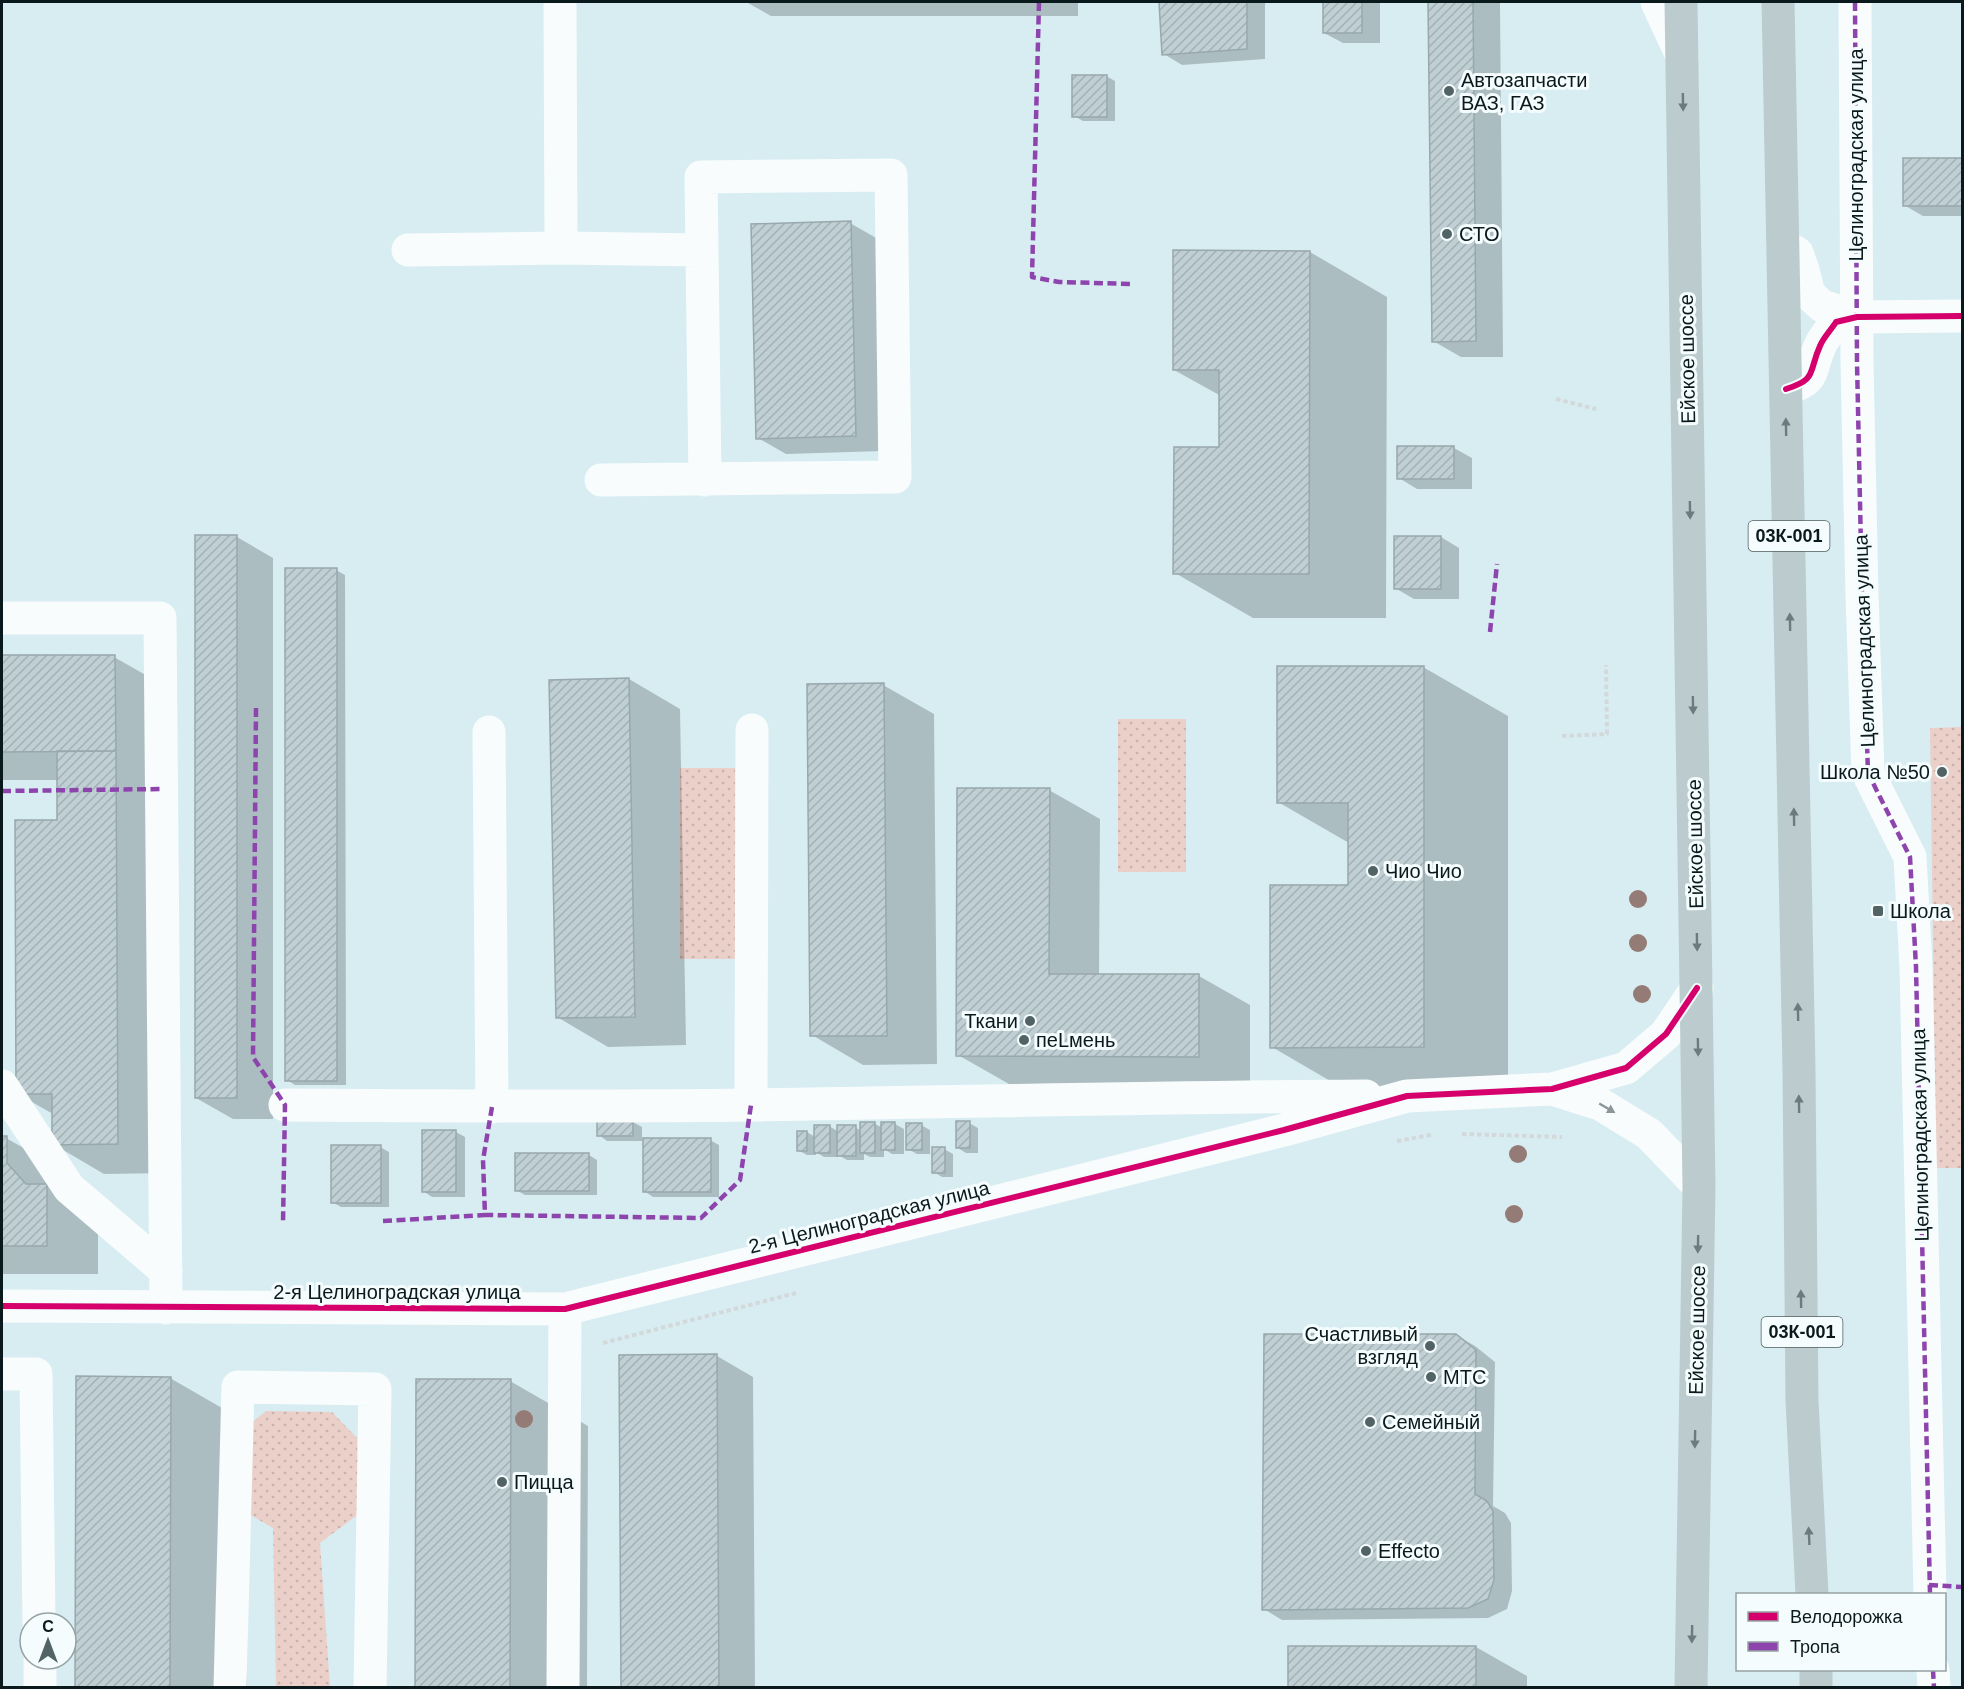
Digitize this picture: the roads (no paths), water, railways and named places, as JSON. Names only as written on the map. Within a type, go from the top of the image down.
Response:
[{"type":"main road","name":"Ейское шоссе","points":[[1681,2],[1699,1186],[1691,1688]]},
{"type":"main road","name":"03К-001","points":[[1778,2],[1799,1070],[1802,1401],[1812,1593]]},
{"type":"main road","points":[[1816,1671],[1816,1688]]},
{"type":"street","points":[[560,2],[561,248]]},
{"type":"street","points":[[1657,2],[1682,56]]},
{"type":"street","name":"Целиноградская улица","points":[[1855,2],[1857,317],[1868,773],[1910,857],[1917,991],[1929,1593]]},
{"type":"street","points":[[601,480],[705,480],[895,477],[891,175],[701,177],[705,480]]},
{"type":"street","points":[[1783,245],[1797,253],[1809,294],[1822,306],[1857,317]]},
{"type":"street","points":[[408,250],[561,248],[702,250]]},
{"type":"street","points":[[1786,389],[1803,383],[1814,366],[1820,346],[1836,322],[1857,317],[1962,316]]},
{"type":"street","points":[[2,618],[160,618],[166,1308]]},
{"type":"street","points":[[752,730],[752,1105]]},
{"type":"street","points":[[489,732],[492,1107]]},
{"type":"street","name":"2-я Целиноградская улица","points":[[8,1303],[166,1308],[565,1309],[1284,1130],[1407,1096],[1552,1089],[1626,1068],[1666,1034],[1697,988]]},
{"type":"street","points":[[2,1086],[69,1188],[166,1271]]},
{"type":"street","name":"2-я Целиноградская улица","points":[[1552,1089],[1600,1104],[1649,1134],[1699,1186]]},
{"type":"street","points":[[285,1105],[492,1107],[752,1105],[1407,1096]]},
{"type":"street","points":[[562,1688],[565,1309]]},
{"type":"street","points":[[2,1374],[36,1374],[39,1611]]},
{"type":"street","points":[[231,1688],[238,1387],[375,1389],[370,1688]]},
{"type":"street","points":[[40,1671],[40,1688]]},
{"type":"street","points":[[1933,1671],[1934,1688]]},
{"type":"place","name":"Автозапчасти ВАЗ, ГАЗ","points":[[1449,91]]},
{"type":"place","name":"СТО","points":[[1447,234]]},
{"type":"place","name":"Школа №50","points":[[1942,772]]},
{"type":"place","name":"Чио Чио","points":[[1373,871]]},
{"type":"place","name":"Школа","points":[[1878,911]]},
{"type":"place","name":"Ткани","points":[[1030,1021]]},
{"type":"place","name":"пеLмень","points":[[1024,1040]]},
{"type":"place","name":"Счастливый взгляд","points":[[1430,1346]]},
{"type":"place","name":"МТС","points":[[1431,1377]]},
{"type":"place","name":"Семейный","points":[[1370,1422]]},
{"type":"place","name":"Пицца","points":[[502,1482]]},
{"type":"place","name":"Effecto","points":[[1366,1551]]}]
